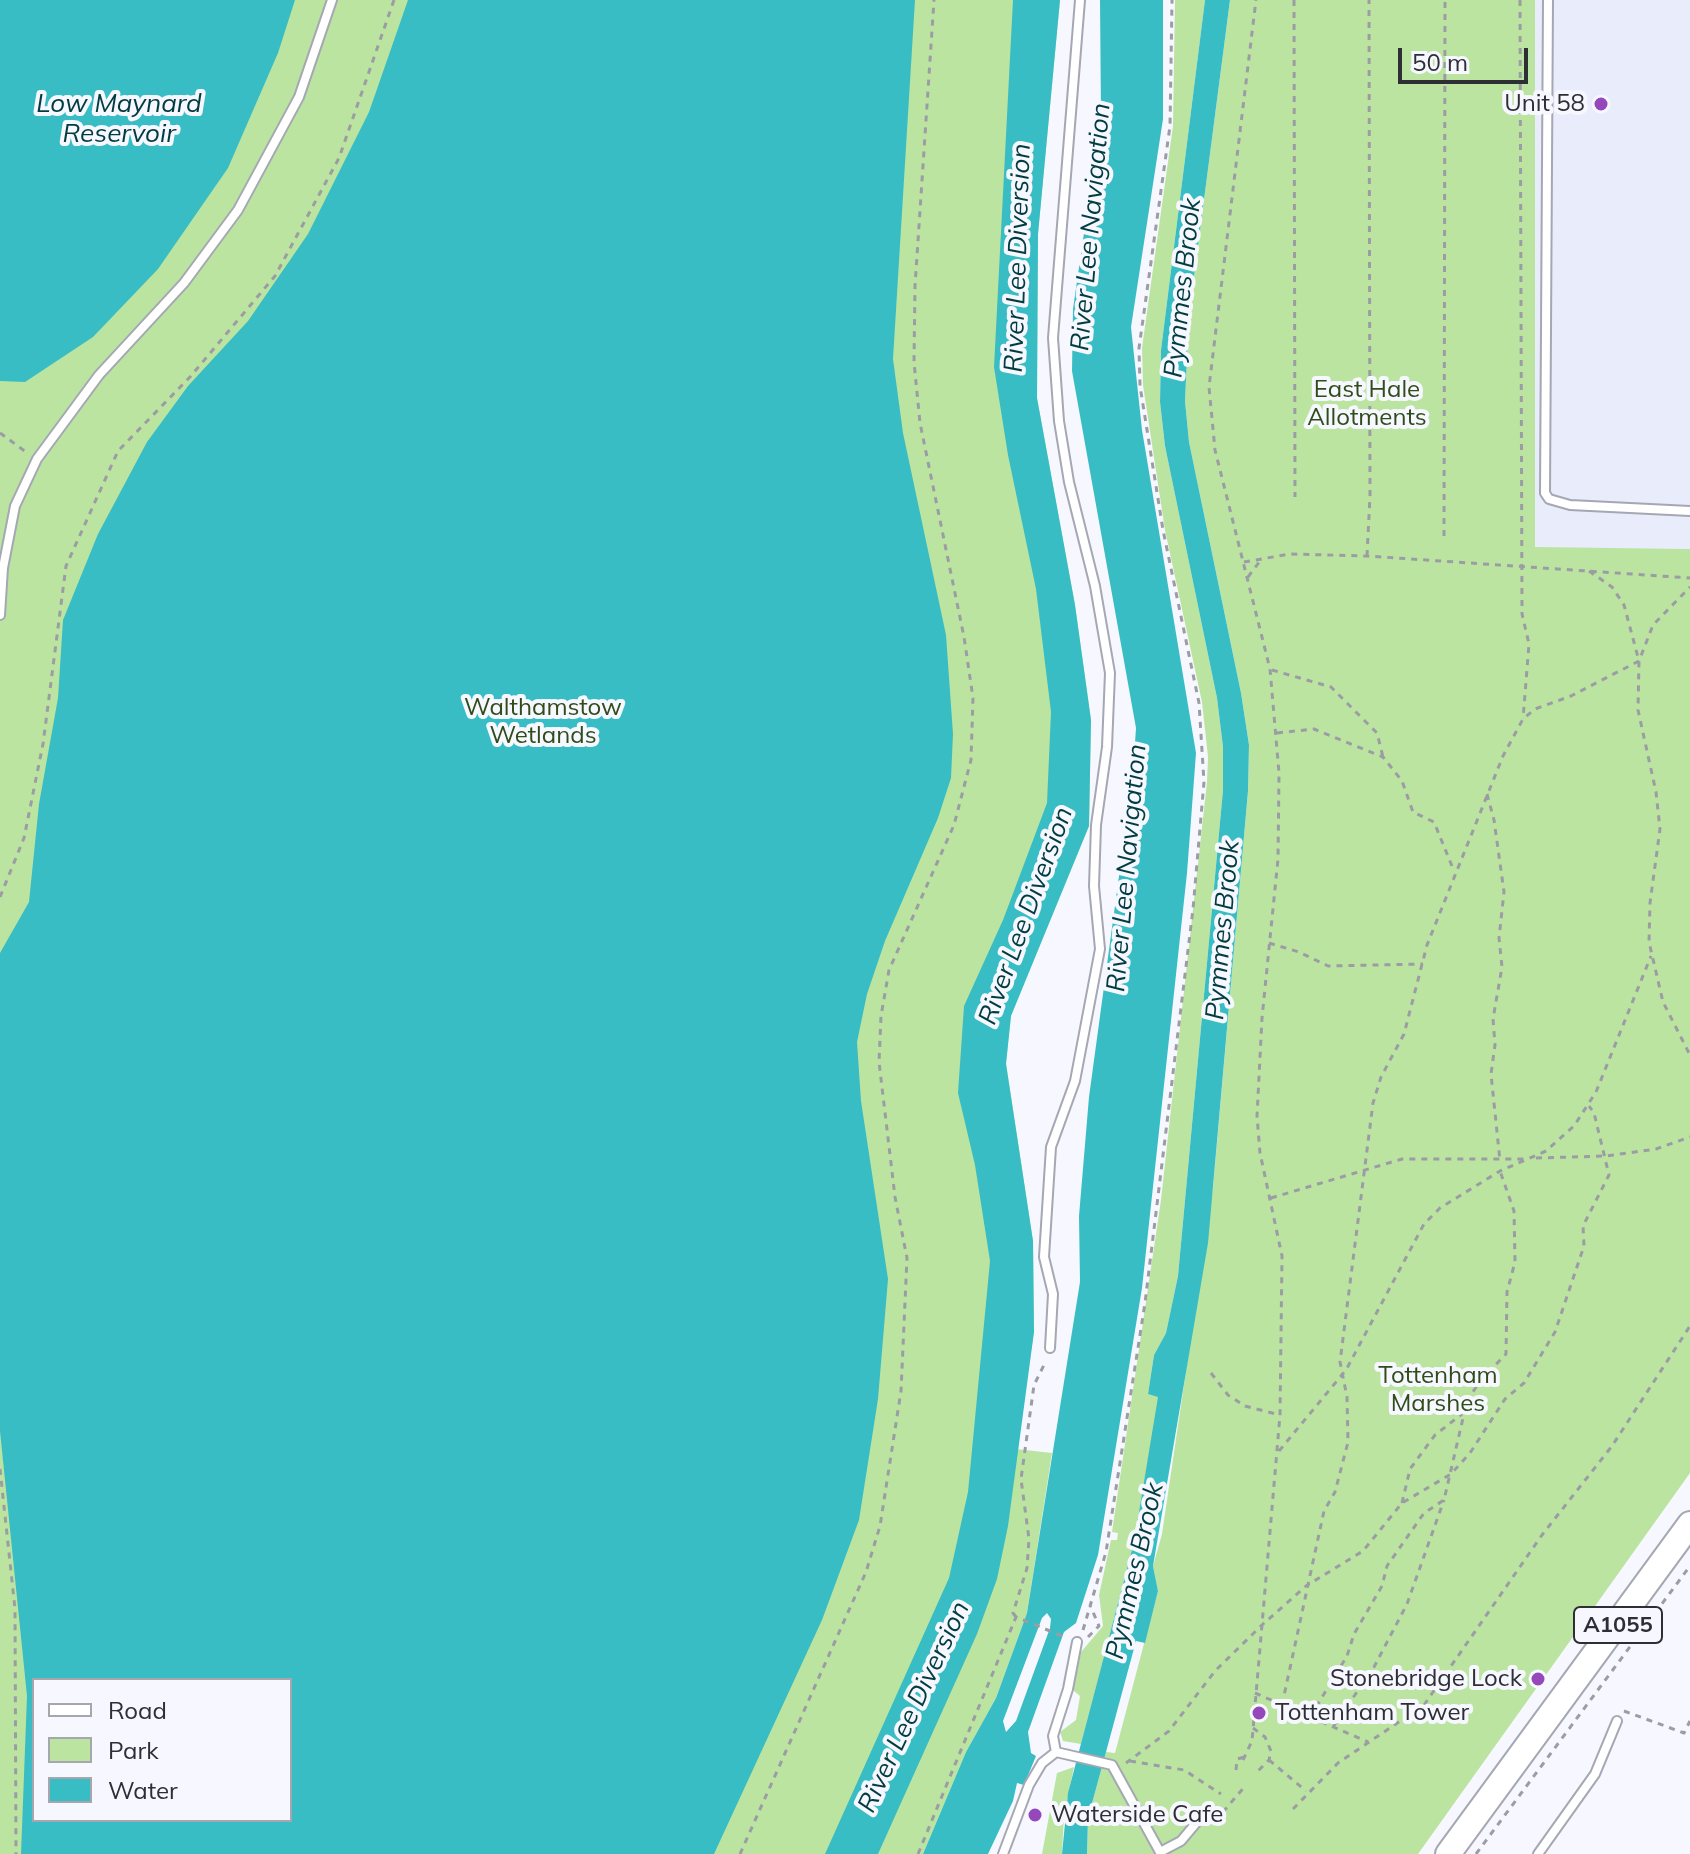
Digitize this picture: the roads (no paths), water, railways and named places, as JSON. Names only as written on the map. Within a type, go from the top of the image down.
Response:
[{"type":"main road","name":"A1055","points":[[1448,1854],[1690,1524]]},
{"type":"lane","points":[[0,615],[3,568],[15,506],[37,459],[99,375],[184,283],[238,210],[299,97],[332,0]]},
{"type":"lane","points":[[1050,1348],[1053,1294],[1044,1257],[1051,1147],[1075,1081],[1100,949],[1094,886],[1107,747],[1110,673],[1095,586],[1064,452],[1053,338],[1080,0]]},
{"type":"lane","points":[[1548,0],[1546,496],[1570,505],[1690,511]]},
{"type":"lane","points":[[1056,1752],[1053,1736],[1081,1641]]},
{"type":"lane","points":[[1538,1854],[1595,1774],[1617,1721]]},
{"type":"lane","points":[[1056,1752],[1103,1763],[1117,1770],[1161,1853],[1181,1841],[1207,1810]]},
{"type":"lane","points":[[1003,1854],[1033,1777],[1056,1752]]},
{"type":"water","name":"Low Maynard Reservoir","points":[[0,0],[295,0],[278,53],[228,168],[158,269],[93,337],[25,382],[0,381]]},
{"type":"water","name":"Walthamstow Wetlands","points":[[408,0],[915,0],[893,359],[903,433],[946,635],[953,734],[951,778],[938,818],[885,941],[867,994],[857,1042],[861,1101],[888,1279],[878,1399],[859,1520],[822,1620],[714,1854],[21,1854],[27,1696],[0,1431],[0,953],[29,902],[39,804],[58,698],[63,620],[98,534],[147,442],[188,386],[248,321],[308,234],[369,112]]},
{"type":"water","name":"River Lee Diversion","points":[[1013,0],[1060,0],[1038,234],[1037,398],[1075,605],[1091,720],[1089,826],[1011,1016],[1006,1064],[1033,1241],[1034,1332],[1008,1526],[997,1579],[977,1634],[878,1854],[825,1854],[949,1578],[968,1492],[990,1261],[975,1165],[958,1093],[964,1006],[1003,920],[1047,803],[1051,712],[1036,589],[1008,455],[994,367]]},
{"type":"water","name":"River Lee Navigation","points":[[1100,0],[1163,0],[1163,119],[1131,327],[1142,430],[1196,753],[1187,873],[1142,1288],[1098,1555],[1076,1623],[1064,1632],[1028,1732],[1031,1753],[1036,1756],[1024,1785],[1017,1783],[1013,1801],[988,1854],[923,1854],[966,1752],[996,1698],[1027,1613],[1080,1282],[1079,1216],[1089,1097],[1133,773],[1136,728],[1072,371],[1073,309],[1101,115]],"holes":[[[1047,1613],[1051,1619],[1016,1721],[1006,1732],[1003,1721],[1042,1618]]]},
{"type":"water","name":"Pymmes Brook","points":[[1205,0],[1230,0],[1189,315],[1185,401],[1189,442],[1241,693],[1249,745],[1248,791],[1208,1243],[1153,1566],[1158,1591],[1145,1643],[1136,1641],[1088,1818],[1087,1854],[1062,1854],[1068,1793],[1134,1542],[1158,1397],[1148,1394],[1154,1355],[1166,1333],[1178,1276],[1223,790],[1223,747],[1217,698],[1165,446],[1160,402],[1161,350]]},
{"type":"place","name":"Unit 58","points":[[1601,104]]},
{"type":"place","name":"Stonebridge Lock","points":[[1538,1679]]},
{"type":"place","name":"Tottenham Tower","points":[[1259,1713]]},
{"type":"place","name":"Waterside Cafe","points":[[1035,1815]]},
{"type":"park label","name":"East Hale Allotments","points":[[1367,404]]},
{"type":"park label","name":"Tottenham Marshes","points":[[1438,1390]]}]
